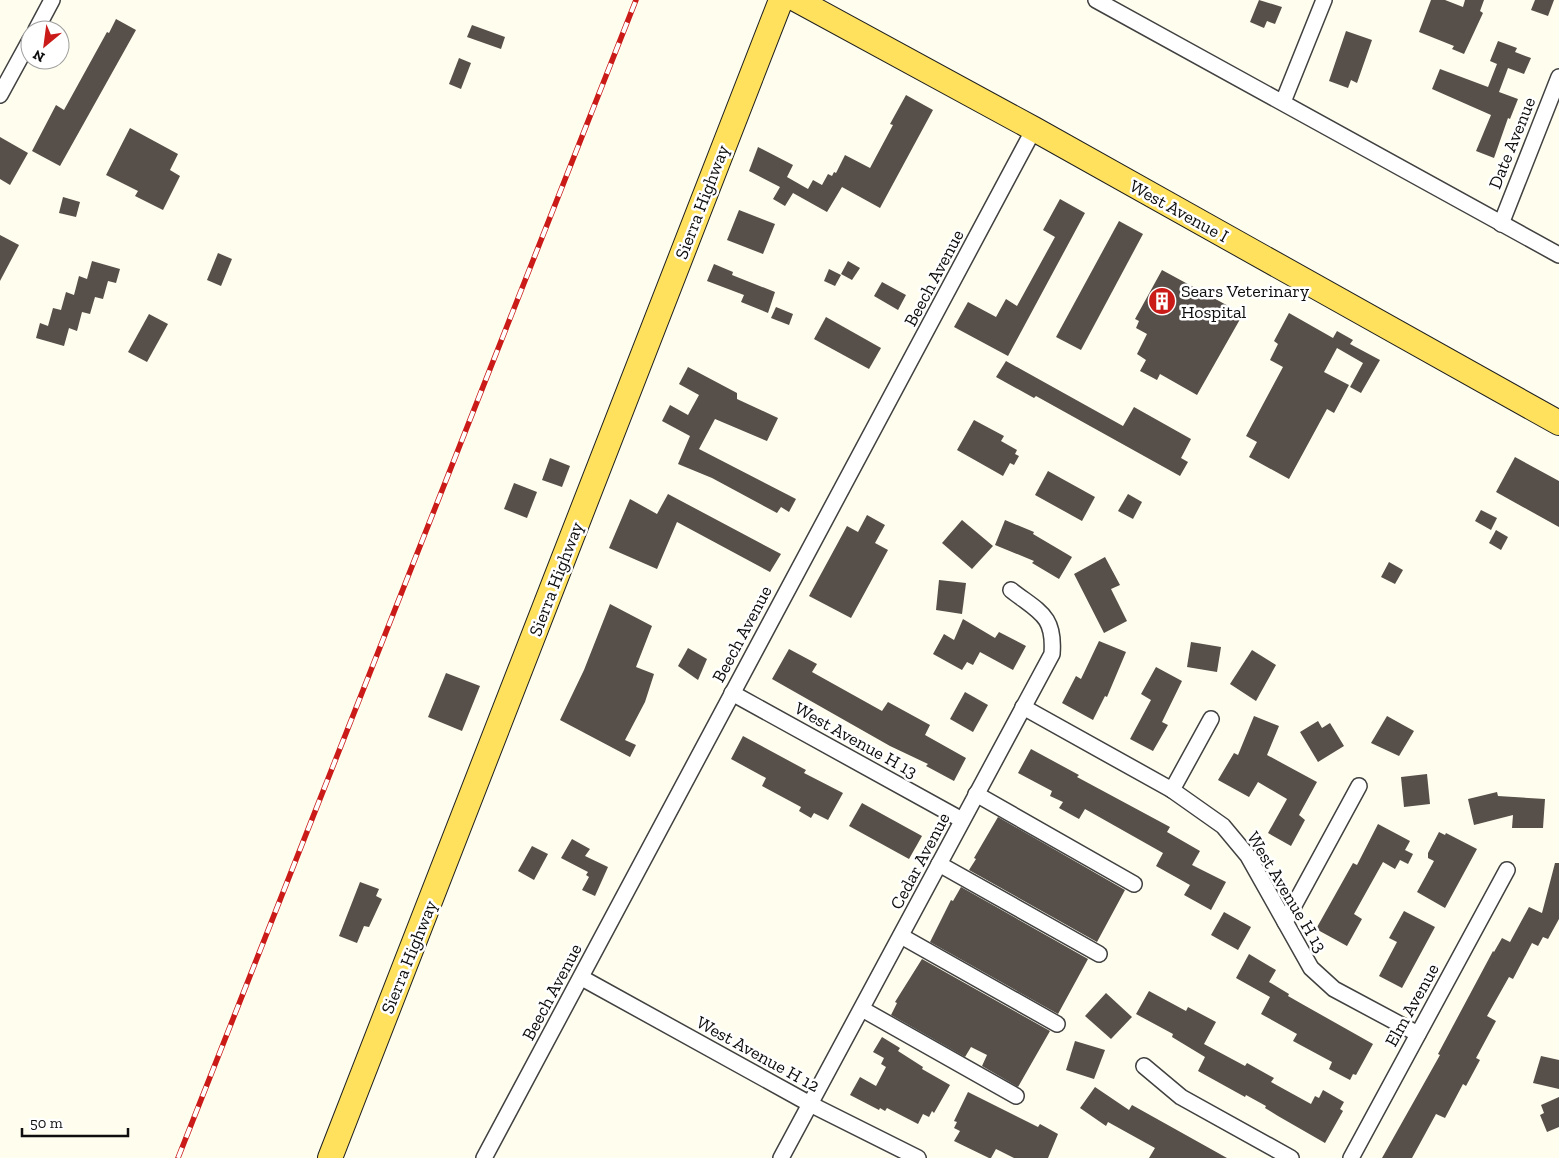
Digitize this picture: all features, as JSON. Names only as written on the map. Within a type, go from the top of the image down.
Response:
[{"type":"main road","name":"Sierra Highway","points":[[330,1158],[781,0]]},
{"type":"main road","name":"West Avenue I","points":[[797,0],[1034,129],[1559,423]]},
{"type":"street","points":[[41,20],[52,0]]},
{"type":"street","points":[[1096,0],[1559,255]]},
{"type":"street","points":[[1283,102],[1324,0]]},
{"type":"street","points":[[0,95],[20,58]]},
{"type":"street","name":"Date Avenue","points":[[1501,224],[1559,77]]},
{"type":"street","name":"Beech Avenue","points":[[484,1158],[582,978],[732,693],[1034,129]]},
{"type":"street","name":"Cedar Avenue","points":[[782,1158],[1052,654],[1053,634],[1046,618],[1011,590]]},
{"type":"street","name":"West Avenue H 13","points":[[732,693],[962,820]]},
{"type":"street","name":"West Avenue H 13","points":[[1023,707],[1172,790],[1223,826],[1248,856],[1311,968],[1334,989],[1418,1034]]},
{"type":"street","points":[[1172,790],[1211,719]]},
{"type":"street","points":[[1285,922],[1359,786]]},
{"type":"street","points":[[976,794],[1134,884]]},
{"type":"street","points":[[939,864],[1098,954]]},
{"type":"street","name":"Elm Avenue","points":[[1351,1158],[1507,870]]},
{"type":"street","points":[[901,936],[1057,1024]]},
{"type":"street","name":"West Avenue H 12","points":[[582,978],[810,1104],[918,1158]]},
{"type":"street","points":[[862,1009],[1016,1096]]},
{"type":"street","points":[[1144,1066],[1181,1097],[1291,1158]]},
{"type":"building","points":[[1259,0],[1282,7],[1275,24],[1267,21],[1264,28],[1250,22]]},
{"type":"building","points":[[1431,0],[1445,0],[1463,7],[1465,0],[1484,0],[1480,11],[1483,13],[1464,54],[1452,49],[1454,46],[1419,32]]},
{"type":"building","points":[[1535,0],[1554,0],[1548,16],[1531,10]]},
{"type":"building","points":[[116,19],[136,30],[60,166],[32,151],[56,105],[64,110]]},
{"type":"building","points":[[472,25],[505,37],[501,49],[467,37]]},
{"type":"building","points":[[1346,31],[1372,40],[1357,83],[1351,80],[1348,88],[1329,81]]},
{"type":"building","points":[[1498,41],[1517,48],[1515,52],[1531,58],[1524,74],[1508,68],[1499,92],[1518,99],[1510,119],[1508,118],[1494,158],[1476,151],[1491,115],[1432,89],[1440,69],[1488,87],[1497,64],[1490,61]]},
{"type":"building","points":[[459,58],[471,63],[461,89],[449,84]]},
{"type":"building","points":[[906,95],[933,110],[880,208],[842,187],[827,212],[793,193],[785,206],[773,199],[780,187],[749,171],[758,147],[793,165],[787,177],[808,189],[813,180],[822,185],[828,174],[832,176],[834,172],[836,173],[845,155],[870,168],[893,125],[890,124]]},
{"type":"building","points":[[130,128],[178,154],[170,170],[180,176],[163,210],[135,196],[138,191],[106,175]]},
{"type":"building","points":[[0,137],[28,153],[10,185],[0,179]]},
{"type":"building","points":[[63,197],[80,202],[76,217],[59,213]]},
{"type":"building","points":[[1060,199],[1085,213],[1008,356],[954,327],[968,302],[996,317],[1006,299],[1017,306],[1055,237],[1043,230]]},
{"type":"building","points":[[739,210],[775,224],[763,254],[727,240]]},
{"type":"building","points":[[1119,221],[1143,234],[1081,350],[1056,337]]},
{"type":"building","points":[[0,235],[19,245],[0,281]]},
{"type":"building","points":[[218,253],[232,259],[221,286],[207,280]]},
{"type":"building","points":[[92,261],[120,269],[116,283],[108,281],[103,299],[95,297],[90,314],[82,312],[77,331],[69,328],[64,346],[36,338],[40,323],[48,326],[53,308],[61,310],[66,292],[74,295],[79,276],[87,279]]},
{"type":"building","points":[[848,261],[860,268],[852,280],[841,274]]},
{"type":"building","points":[[714,264],[733,272],[732,275],[775,292],[768,313],[741,302],[744,295],[707,281]]},
{"type":"building","points":[[829,269],[841,275],[835,286],[824,281]]},
{"type":"building","points":[[1162,270],[1243,314],[1197,395],[1160,374],[1157,380],[1140,371],[1146,360],[1137,354],[1147,334],[1136,328],[1139,321],[1135,319]]},
{"type":"building","points":[[882,282],[906,295],[898,310],[874,296]]},
{"type":"building","points":[[776,307],[793,314],[789,325],[771,318]]},
{"type":"building","points":[[1289,313],[1333,338],[1337,331],[1353,340],[1350,344],[1380,360],[1361,393],[1350,387],[1363,363],[1337,348],[1324,372],[1349,385],[1334,413],[1327,409],[1289,479],[1249,457],[1257,442],[1246,436],[1283,367],[1270,360],[1278,344],[1274,341]]},
{"type":"building","points":[[149,314],[168,324],[147,362],[128,352]]},
{"type":"building","points":[[826,317],[881,348],[869,369],[814,339]]},
{"type":"building","points":[[1006,361],[1123,426],[1134,407],[1191,439],[1181,458],[1188,462],[1180,476],[1036,396],[1034,398],[996,377]]},
{"type":"building","points":[[688,367],[737,393],[737,399],[778,418],[767,441],[715,419],[699,449],[796,499],[789,512],[781,507],[777,513],[712,478],[678,464],[690,436],[662,421],[670,405],[688,415],[699,395],[679,384]]},
{"type":"building","points":[[974,420],[1004,436],[1001,441],[1017,450],[1015,454],[1019,456],[1014,465],[1010,463],[1003,476],[957,450]]},
{"type":"building","points":[[1515,457],[1559,481],[1559,527],[1496,492]]},
{"type":"building","points":[[550,458],[570,466],[562,487],[542,480]]},
{"type":"building","points":[[1048,471],[1095,497],[1082,521],[1035,495]]},
{"type":"building","points":[[514,483],[537,492],[527,518],[504,509]]},
{"type":"building","points":[[668,494],[781,554],[770,572],[677,522],[657,569],[609,548],[630,499],[657,514]]},
{"type":"building","points":[[1128,494],[1142,502],[1133,519],[1118,511]]},
{"type":"building","points":[[1481,510],[1497,518],[1491,530],[1475,521]]},
{"type":"building","points":[[867,515],[885,525],[875,543],[888,550],[851,618],[809,596],[847,526],[858,532]]},
{"type":"building","points":[[962,520],[993,546],[972,569],[942,543]]},
{"type":"building","points":[[1005,520],[1034,532],[1033,534],[1072,557],[1059,579],[1032,563],[1034,561],[995,545]]},
{"type":"building","points":[[1496,530],[1508,537],[1501,550],[1489,543]]},
{"type":"building","points":[[1105,557],[1120,585],[1111,589],[1127,621],[1104,633],[1074,574]]},
{"type":"building","points":[[1389,562],[1403,570],[1395,584],[1381,577]]},
{"type":"building","points":[[939,580],[966,583],[962,614],[936,610]]},
{"type":"building","points":[[610,604],[652,626],[636,667],[654,674],[645,702],[625,740],[636,745],[630,757],[560,720],[584,670]]},
{"type":"building","points":[[963,619],[995,638],[999,632],[1026,646],[1013,670],[980,652],[973,665],[967,662],[962,670],[933,654],[944,634],[954,640]]},
{"type":"building","points":[[1099,641],[1126,652],[1107,697],[1105,696],[1093,720],[1062,703],[1076,676],[1081,679]]},
{"type":"building","points":[[1191,642],[1221,647],[1217,672],[1187,667]]},
{"type":"building","points":[[688,648],[707,659],[698,680],[678,666]]},
{"type":"building","points":[[789,649],[817,664],[812,672],[882,711],[888,702],[930,725],[925,735],[966,758],[954,781],[926,766],[928,764],[890,746],[772,679]]},
{"type":"building","points":[[1252,650],[1276,665],[1256,701],[1230,684]]},
{"type":"building","points":[[1156,667],[1182,681],[1162,722],[1168,725],[1153,751],[1130,739],[1151,700],[1141,694]]},
{"type":"building","points":[[446,673],[480,686],[462,731],[428,717]]},
{"type":"building","points":[[965,692],[988,705],[973,732],[950,719]]},
{"type":"building","points":[[1254,716],[1279,726],[1267,755],[1317,782],[1299,815],[1305,820],[1291,846],[1268,833],[1287,799],[1258,782],[1249,797],[1218,780],[1234,753],[1238,755]]},
{"type":"building","points":[[1387,716],[1414,731],[1399,756],[1371,743]]},
{"type":"building","points":[[1318,721],[1322,728],[1330,723],[1344,746],[1318,762],[1300,732]]},
{"type":"building","points":[[743,736],[806,770],[804,773],[843,793],[828,820],[814,813],[811,818],[799,811],[801,807],[762,786],[766,778],[731,759]]},
{"type":"building","points":[[1031,749],[1079,775],[1077,777],[1170,827],[1167,832],[1200,851],[1192,865],[1226,882],[1211,910],[1184,895],[1190,885],[1156,866],[1163,853],[1085,809],[1079,819],[1059,808],[1063,802],[1050,796],[1052,791],[1018,773]]},
{"type":"building","points":[[1427,774],[1430,804],[1404,807],[1401,777]]},
{"type":"building","points":[[1497,792],[1498,796],[1545,799],[1543,828],[1512,828],[1513,815],[1474,825],[1468,799]]},
{"type":"building","points":[[862,803],[922,836],[909,859],[849,826]]},
{"type":"building","points":[[998,817],[1125,890],[1097,942],[969,870]]},
{"type":"building","points":[[1378,824],[1410,841],[1405,850],[1413,854],[1408,864],[1400,860],[1395,869],[1383,862],[1354,914],[1362,919],[1347,946],[1316,929],[1353,863],[1357,865]]},
{"type":"building","points":[[1439,832],[1445,835],[1446,833],[1477,849],[1445,908],[1417,892],[1434,861],[1428,858],[1428,853]]},
{"type":"building","points":[[572,839],[590,849],[585,856],[608,867],[595,896],[582,890],[589,877],[586,875],[588,872],[561,858]]},
{"type":"building","points":[[532,846],[548,854],[534,880],[518,871]]},
{"type":"building","points":[[1555,863],[1559,863],[1559,919],[1548,939],[1543,937],[1538,946],[1532,943],[1513,979],[1509,977],[1487,1016],[1496,1021],[1476,1058],[1480,1060],[1466,1086],[1463,1084],[1445,1118],[1436,1114],[1412,1158],[1382,1158],[1440,1055],[1438,1054],[1493,951],[1502,938],[1510,942],[1529,907],[1542,913]]},
{"type":"building","points":[[360,882],[379,889],[376,896],[382,899],[369,927],[364,926],[357,943],[339,936]]},
{"type":"building","points":[[961,887],[1088,959],[1058,1014],[930,942],[951,900],[953,901]]},
{"type":"building","points":[[1404,911],[1435,927],[1402,988],[1379,976],[1397,942],[1389,938]]},
{"type":"building","points":[[1224,912],[1251,927],[1238,950],[1211,935]]},
{"type":"building","points":[[1249,954],[1276,970],[1269,982],[1289,994],[1288,996],[1373,1044],[1356,1075],[1353,1074],[1350,1080],[1329,1069],[1332,1062],[1293,1041],[1297,1034],[1261,1014],[1270,997],[1236,978]]},
{"type":"building","points":[[922,959],[1050,1031],[1018,1087],[982,1066],[987,1055],[971,1047],[965,1057],[891,1015],[897,1003],[895,1002]]},
{"type":"building","points":[[1149,991],[1186,1011],[1188,1007],[1216,1022],[1204,1044],[1245,1066],[1247,1063],[1274,1078],[1271,1082],[1311,1104],[1315,1096],[1319,1098],[1323,1090],[1344,1102],[1340,1109],[1343,1111],[1325,1143],[1265,1108],[1266,1106],[1246,1095],[1245,1097],[1198,1071],[1205,1057],[1172,1037],[1173,1034],[1136,1014]]},
{"type":"building","points":[[1106,993],[1132,1017],[1111,1039],[1085,1016]]},
{"type":"building","points":[[882,1037],[900,1048],[898,1051],[923,1067],[922,1069],[950,1085],[934,1113],[932,1111],[929,1117],[923,1114],[918,1124],[887,1108],[885,1111],[880,1108],[879,1110],[850,1095],[860,1077],[876,1086],[886,1067],[881,1064],[884,1058],[873,1052]]},
{"type":"building","points":[[1075,1041],[1105,1050],[1094,1079],[1066,1070]]},
{"type":"building","points":[[1541,1056],[1559,1060],[1559,1089],[1533,1083]]},
{"type":"building","points":[[1095,1087],[1129,1110],[1132,1105],[1227,1158],[1149,1158],[1155,1148],[1108,1122],[1106,1126],[1080,1108]]},
{"type":"building","points":[[968,1092],[1038,1127],[1040,1124],[1058,1134],[1048,1158],[1014,1158],[996,1149],[991,1158],[989,1158],[954,1141],[960,1131],[954,1128],[957,1122],[954,1121]]},
{"type":"building","points":[[1559,1097],[1559,1127],[1547,1132],[1540,1115],[1544,1113],[1541,1105]]},
{"type":"railway","points":[[178,1158],[636,0]]},
{"type":"place","name":"Sears Veterinary Hospital","points":[[1162,301]]}]
